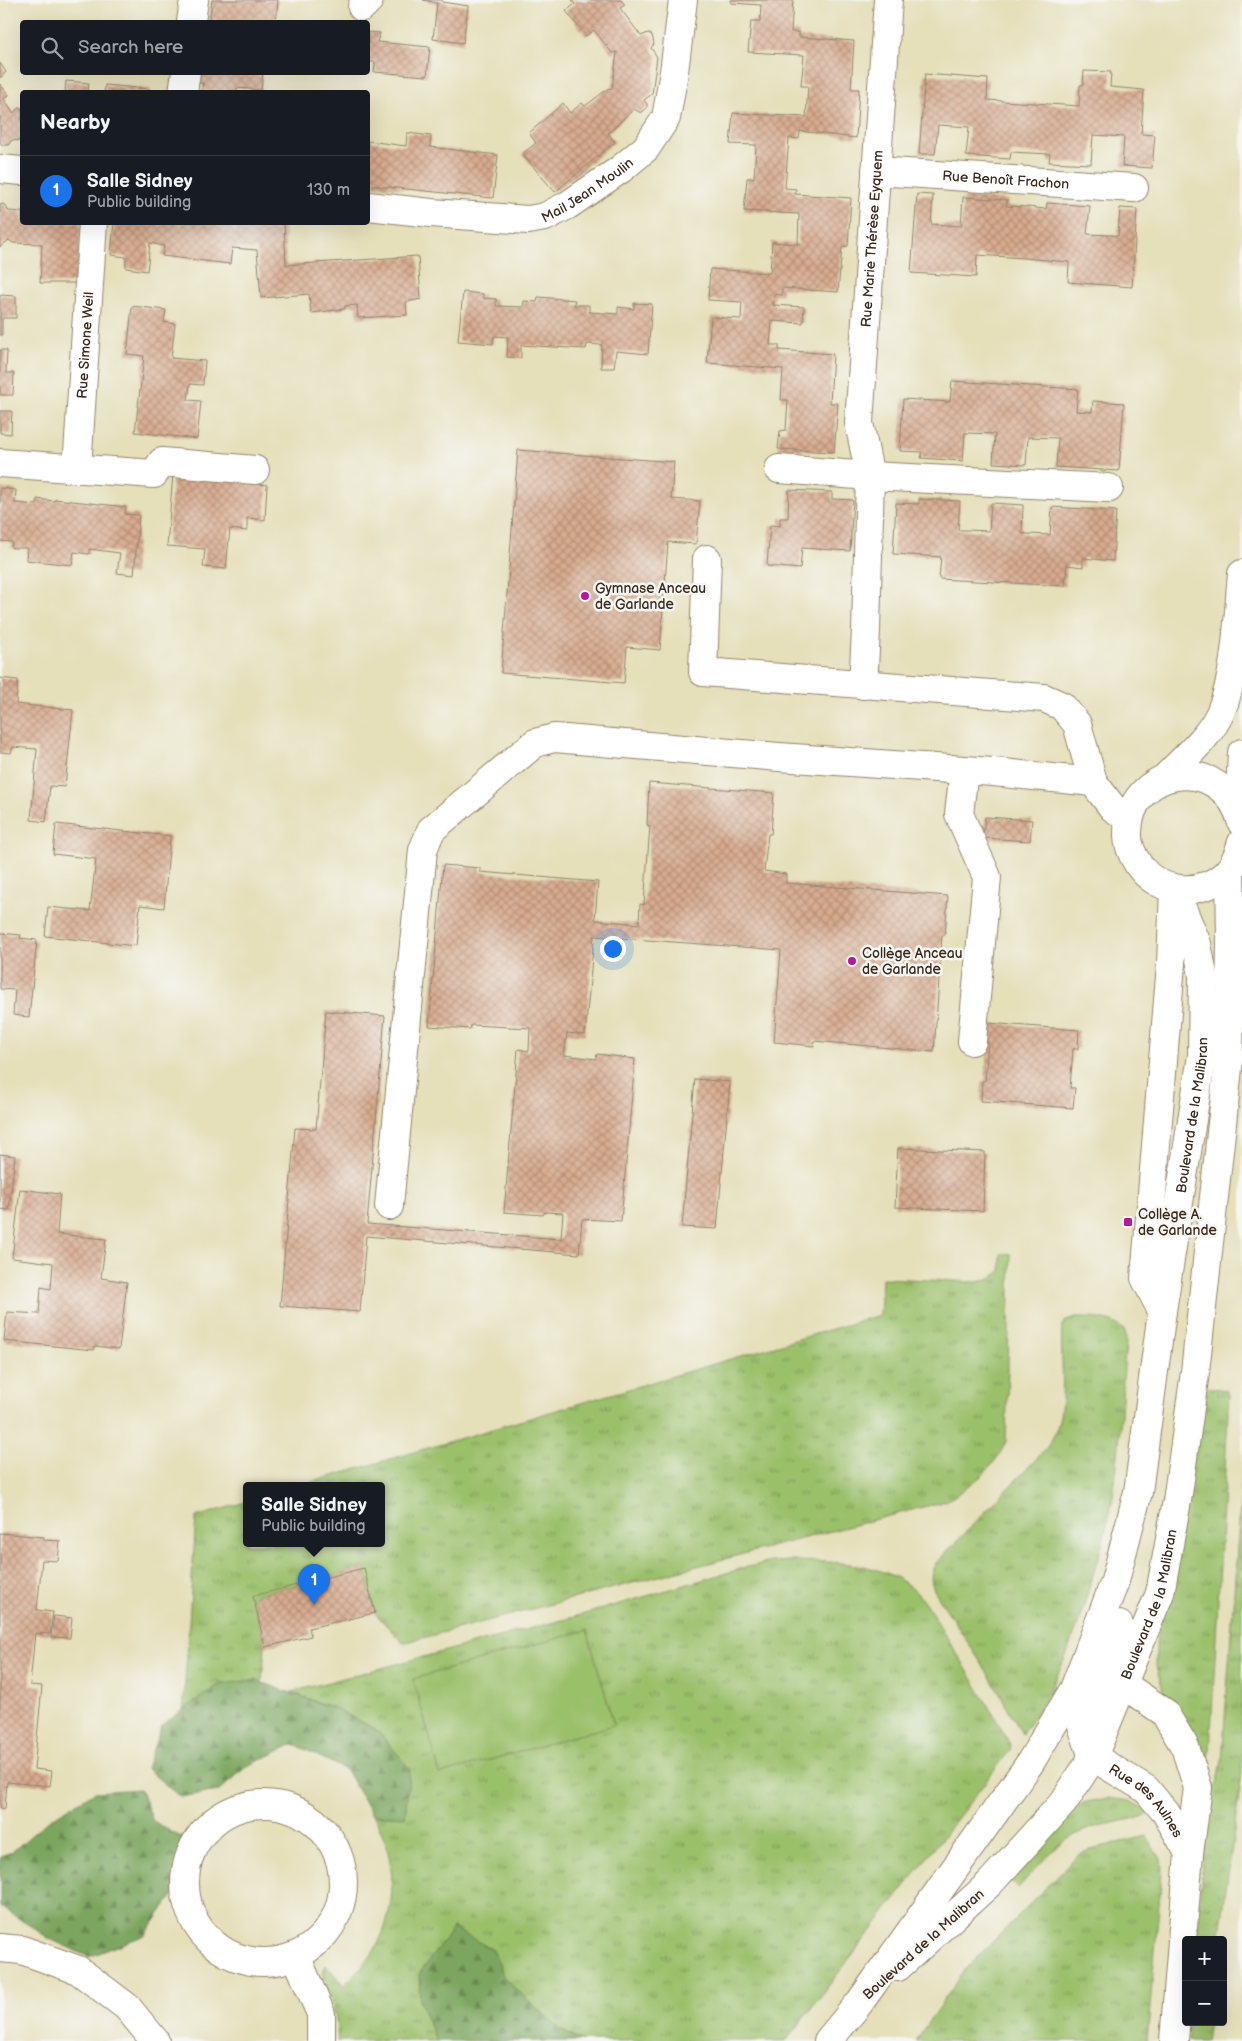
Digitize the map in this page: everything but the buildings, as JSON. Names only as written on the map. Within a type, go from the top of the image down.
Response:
[{"type":"main road","points":[[191,20],[194,0]]},
{"type":"main road","name":"Mail Jean Moulin","points":[[370,206],[528,220],[545,217],[568,205],[621,170],[646,148],[666,118],[674,72],[682,0]]},
{"type":"main road","name":"Rue Marie Thérèse Eyquem","points":[[863,685],[870,476],[859,423],[888,0]]},
{"type":"main road","points":[[183,90],[186,75]]},
{"type":"main road","points":[[0,169],[20,171]]},
{"type":"main road","name":"Rue Benoît Frachon","points":[[876,171],[1134,188]]},
{"type":"main road","name":"Rue Simone Weil","points":[[77,469],[93,225]]},
{"type":"main road","points":[[0,463],[154,474],[162,462],[255,470]]},
{"type":"main road","points":[[779,469],[870,476],[1109,488]]},
{"type":"main road","points":[[706,559],[703,672],[1044,698],[1062,706],[1077,724],[1093,782],[1113,808],[1130,819]]},
{"type":"main road","points":[[1242,574],[1231,677],[1221,712],[1204,736],[1165,778],[1149,788],[1137,802],[1130,819],[1128,837],[1133,855],[1143,871],[1157,882],[1174,889],[1190,890],[1205,887],[1219,880],[1230,869],[1238,856],[1242,842]]},
{"type":"main road","points":[[389,1206],[423,850],[431,830],[535,743],[554,738],[1093,782]]},
{"type":"main road","points":[[1240,817],[1242,753]]},
{"type":"main road","points":[[964,770],[959,814],[987,876],[972,1041]]},
{"type":"main road","points":[[1165,778],[1182,775],[1200,777],[1216,783],[1229,795],[1240,817]]},
{"type":"main road","name":"Boulevard de la Malibran","points":[[860,2002],[989,1884],[1063,1802],[1093,1757],[1160,1593],[1177,1501],[1195,1372],[1229,1059],[1230,869]]},
{"type":"main road","points":[[1162,1311],[1145,1278],[1171,964],[1174,889]]},
{"type":"main road","name":"Boulevard de la Malibran","points":[[860,2002],[1030,1763],[1086,1688],[1135,1580],[1142,1542],[1138,1492],[1162,1311],[1202,1056],[1203,975],[1197,944],[1174,889]]},
{"type":"main road","points":[[1093,1757],[1082,1726],[1086,1688],[1124,1685]]},
{"type":"main road","name":"Rue des Aulnes","points":[[1124,1685],[1164,1712],[1185,1748],[1198,1788],[1189,1853],[1174,2041]]},
{"type":"main road","name":"Rue des Aulnes","points":[[1093,1757],[1146,1789],[1166,1813],[1189,1853]]},
{"type":"main road","points":[[261,1803],[288,1806],[312,1819],[331,1839],[342,1864],[343,1892],[336,1918],[319,1940],[296,1956],[273,1962],[248,1960],[240,1957],[225,1951],[206,1936],[192,1915],[186,1891],[186,1866],[195,1843],[211,1824],[234,1809],[261,1803]]},
{"type":"main road","points":[[0,1948],[22,1950],[78,1970],[126,2007],[155,2041]]},
{"type":"main road","points":[[296,1956],[321,2014],[321,2041]]},
{"type":"main road","points":[[828,2041],[860,2002]]},
{"type":"green space","points":[[1001,1254],[1011,1254],[1006,1441],[996,1460],[981,1476],[964,1490],[946,1501],[403,1643],[375,1613],[364,1568],[253,1596],[265,1647],[261,1692],[183,1713],[196,1517],[243,1503],[243,1547],[385,1547],[385,1482],[313,1482],[880,1315],[882,1278],[978,1282],[991,1278],[1001,1271]]},
{"type":"green space","points":[[1075,1318],[1095,1318],[1108,1321],[1120,1326],[1125,1331],[1126,1341],[1117,1467],[1111,1508],[1102,1543],[1072,1640],[1065,1659],[1046,1697],[1022,1734],[994,1683],[934,1590],[931,1576],[936,1563],[1043,1452],[1053,1438],[1062,1403],[1062,1325],[1066,1321]]},
{"type":"green space","points":[[1206,1387],[1226,1390],[1229,1395],[1210,1750],[1205,1765],[1191,1730],[1164,1694],[1156,1666],[1156,1643]]},
{"type":"green space","points":[[1242,1478],[1242,1774],[1220,1936],[1196,1936],[1209,1787],[1217,1784],[1222,1761]]},
{"type":"green space","points":[[772,1562],[834,1562],[863,1566],[890,1574],[915,1591],[931,1612],[1011,1746],[1010,1750],[786,2041],[582,2041],[561,2030],[504,1978],[493,1950],[420,2001],[436,2041],[338,2041],[336,2018],[323,1972],[326,1965],[344,1985],[364,1965],[374,1951],[388,1918],[392,1883],[387,1849],[382,1832],[374,1816],[405,1816],[377,1730],[336,1709],[291,1692],[581,1615],[747,1567]]},
{"type":"green space","points":[[587,1630],[614,1725],[440,1774],[413,1679]]},
{"type":"green space","points":[[255,1680],[336,1709],[377,1730],[410,1769],[405,1817],[372,1815],[346,1770],[294,1744],[247,1766],[219,1791],[180,1797],[146,1768],[162,1725],[220,1684]]},
{"type":"green space","points":[[140,1789],[153,1821],[182,1838],[181,1884],[145,1935],[89,1957],[50,1939],[0,1906],[0,1856],[12,1852],[50,1819],[95,1792]]},
{"type":"green space","points":[[1108,1798],[1130,1801],[1150,1812],[1146,1816],[1101,1826],[1075,1835],[1051,1852],[1018,1888],[1007,1877],[1076,1807],[1086,1802]]},
{"type":"green space","points":[[1147,1836],[1161,1859],[1162,1871],[1147,2041],[915,2041],[966,1969],[1077,1856],[1091,1849]]},
{"type":"green space","points":[[453,1928],[493,1950],[504,1978],[561,2030],[582,2041],[436,2041],[420,2001],[419,1974]]},
{"type":"green space","points":[[1189,2026],[1207,2026],[1205,2041],[1188,2041]]},
{"type":"place","name":"Gymnase Anceau de Garlande","points":[[585,596]]},
{"type":"place","name":"Collège Anceau de Garlande","points":[[852,961]]},
{"type":"place","name":"Collège A. de Garlande","points":[[1128,1222]]},
{"type":"place","name":"Salle Sidney","points":[[314,1605]]}]
